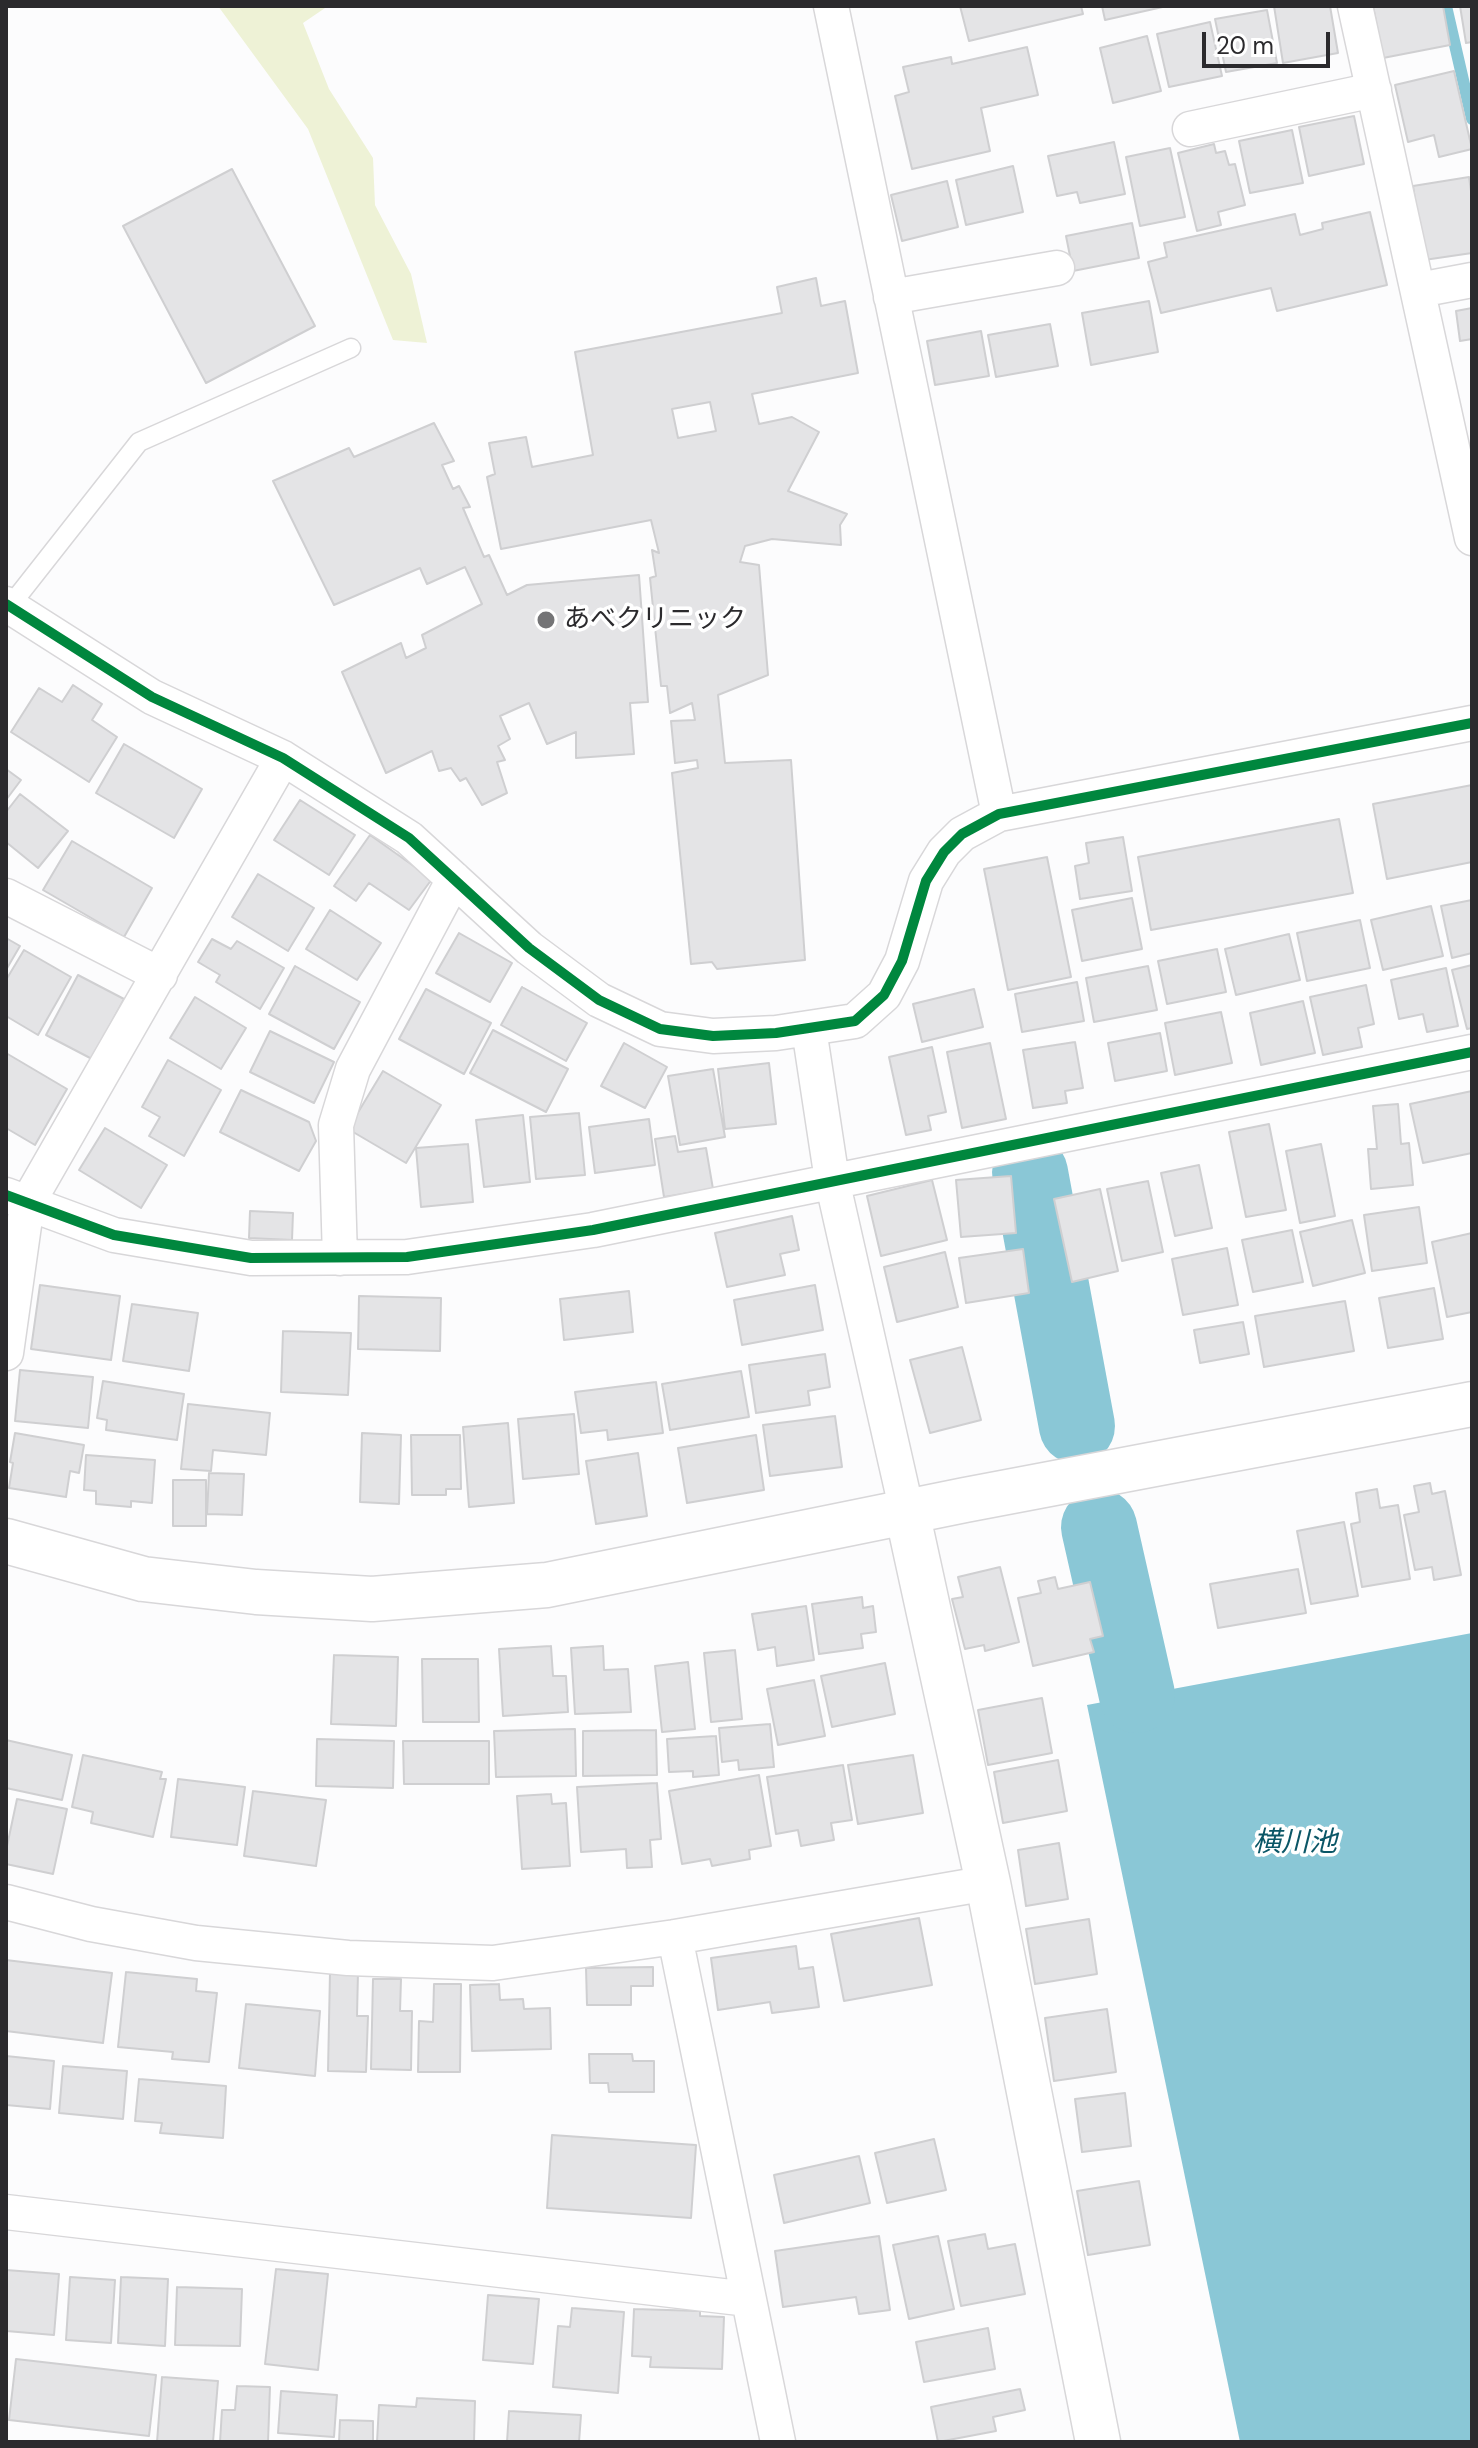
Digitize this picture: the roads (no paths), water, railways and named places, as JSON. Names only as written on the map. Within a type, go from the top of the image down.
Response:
[{"type":"street","points":[[831,6],[999,814]]},
{"type":"street","points":[[1355,6],[1472,538]]},
{"type":"street","points":[[1190,129],[1374,90]]},
{"type":"street","points":[[891,297],[1057,268]]},
{"type":"street","points":[[1419,290],[1472,280]]},
{"type":"street","points":[[8,605],[152,697],[283,758],[409,838],[529,948],[599,1000],[660,1029],[713,1036],[809,1029],[855,1021],[884,995],[902,961],[926,881],[944,852],[962,834],[999,814],[1472,723]]},
{"type":"street","points":[[6,1353],[16,1200],[160,975],[283,758]]},
{"type":"street","points":[[340,1258],[336,1125],[353,1069],[454,879]]},
{"type":"street","points":[[6,896],[160,975]]},
{"type":"street","points":[[809,1029],[832,1180],[988,1883],[1098,2442]]},
{"type":"street","points":[[16,1200],[114,1235],[251,1258],[407,1257],[593,1230],[1472,1052]]},
{"type":"street","points":[[6,1541],[143,1579],[256,1592],[372,1599],[547,1585],[907,1512],[1472,1404]]},
{"type":"street","points":[[6,1902],[91,1924],[196,1943],[348,1958],[493,1963],[675,1937],[988,1883]]},
{"type":"street","points":[[675,1937],[778,2442]]},
{"type":"street","points":[[6,2212],[748,2299]]},
{"type":"lane","points":[[8,605],[139,442],[351,348]]},
{"type":"water","name":"横川池","points":[[1472,1633],[1472,2442],[1240,2442],[1087,1705]]},
{"type":"waterway","points":[[1446,6],[1472,119]]},
{"type":"waterway","points":[[1030,1173],[1077,1426]]},
{"type":"waterway","points":[[1099,1527],[1137,1695]]},
{"type":"place","name":"あべクリニック","points":[[546,620]]}]
